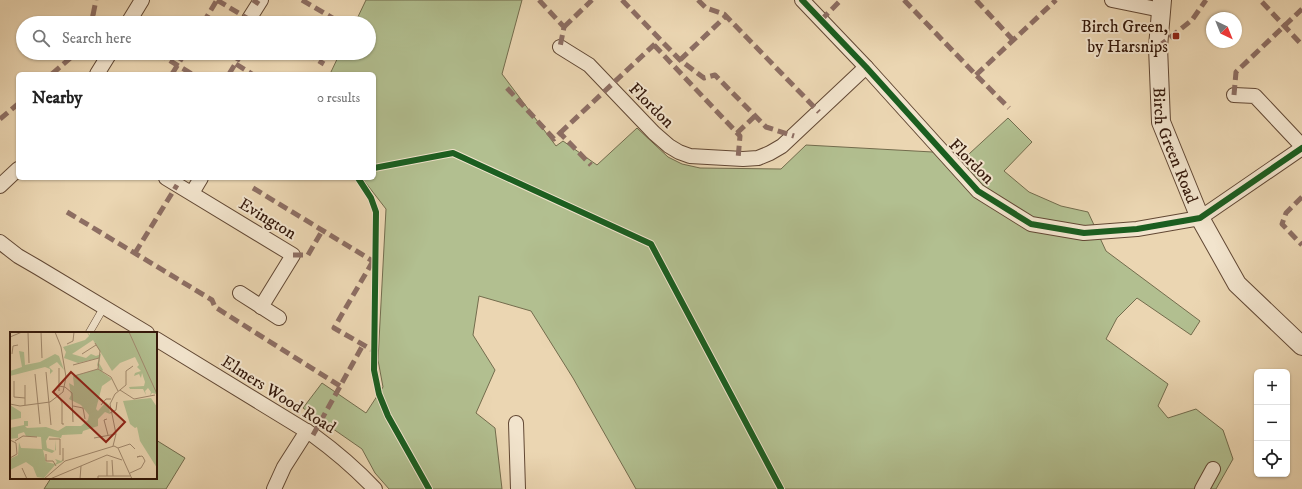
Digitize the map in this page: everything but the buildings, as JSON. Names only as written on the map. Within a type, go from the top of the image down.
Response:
[{"type":"street","points":[[132,16],[142,0]]},
{"type":"street","points":[[251,16],[261,0]]},
{"type":"street","name":"Flordon","points":[[802,0],[866,67],[978,191],[1031,224],[1084,233],[1137,229],[1200,218]]},
{"type":"street","points":[[1112,0],[1161,5]]},
{"type":"street","name":"Birch Green Road","points":[[1161,5],[1158,47],[1161,122],[1200,218],[1237,284],[1302,346]]},
{"type":"street","name":"Flordon","points":[[560,47],[589,65],[654,133],[669,146],[690,156],[708,158],[758,158],[770,153],[782,146],[866,67]]},
{"type":"street","points":[[98,72],[106,60]]},
{"type":"street","points":[[1200,218],[1302,147],[1255,96],[1234,95]]},
{"type":"street","points":[[0,186],[16,171]]},
{"type":"street","name":"Evington","points":[[169,180],[293,255],[261,307]]},
{"type":"street","points":[[192,193],[201,180]]},
{"type":"street","points":[[0,242],[30,264],[144,332]]},
{"type":"street","points":[[240,294],[279,318]]},
{"type":"street","name":"Elmers Wood Road","points":[[157,340],[307,431],[356,469],[375,489]]},
{"type":"street","points":[[516,423],[518,489]]},
{"type":"street","points":[[274,489],[284,467],[307,431]]},
{"type":"street","points":[[1202,489],[1213,469]]},
{"type":"lane","points":[[90,332],[104,307]]},
{"type":"green space","points":[[366,0],[522,0],[502,74],[556,146],[563,141],[597,165],[637,128],[668,157],[682,164],[700,168],[781,169],[806,145],[969,154],[1008,118],[1032,142],[1004,171],[1029,192],[1061,206],[1088,212],[1106,251],[1200,321],[1191,335],[1137,298],[1117,318],[1106,339],[1168,384],[1158,406],[1168,418],[1196,409],[1223,430],[1233,459],[1216,489],[636,489],[573,378],[531,311],[479,296],[473,335],[495,370],[476,413],[495,428],[502,489],[389,489],[375,473],[362,449],[303,408],[322,383],[366,413],[383,387],[378,360],[386,209],[364,180],[376,180],[376,72],[331,72],[337,60],[376,60],[376,16],[358,16]]},
{"type":"green space","points":[[157,441],[185,458],[166,489],[44,489],[50,479],[157,479]]},
{"type":"marked path","points":[[93,15],[96,0]]},
{"type":"marked path","points":[[217,0],[243,16]]},
{"type":"marked path","points":[[207,16],[217,0]]},
{"type":"marked path","points":[[253,0],[259,4]]},
{"type":"marked path","points":[[302,0],[329,16]]},
{"type":"marked path","points":[[539,0],[564,27],[560,47]]},
{"type":"marked path","points":[[564,27],[592,0]]},
{"type":"marked path","points":[[622,0],[680,60],[704,78],[715,75],[766,127],[794,136]]},
{"type":"marked path","points":[[698,0],[706,8],[724,14],[819,112]]},
{"type":"marked path","points":[[821,20],[841,0]]},
{"type":"marked path","points":[[904,0],[1009,108]]},
{"type":"marked path","points":[[976,0],[1013,40]]},
{"type":"marked path","points":[[976,75],[1056,0]]},
{"type":"marked path","points":[[1158,47],[1192,20],[1206,0]]},
{"type":"marked path","points":[[1262,2],[1302,45]]},
{"type":"marked path","points":[[1234,95],[1236,72],[1302,9]]},
{"type":"marked path","points":[[680,60],[726,16]]},
{"type":"marked path","points":[[560,133],[657,42]]},
{"type":"marked path","points":[[654,45],[740,136],[738,159]]},
{"type":"marked path","points":[[54,72],[68,60]]},
{"type":"marked path","points":[[169,60],[189,72]]},
{"type":"marked path","points":[[173,72],[181,60]]},
{"type":"marked path","points":[[230,72],[238,60]]},
{"type":"marked path","points":[[317,60],[324,64]]},
{"type":"marked path","points":[[236,64],[249,72]]},
{"type":"marked path","points":[[507,88],[554,139],[560,133],[591,165]]},
{"type":"marked path","points":[[0,119],[16,106]]},
{"type":"marked path","points":[[737,133],[755,116]]},
{"type":"marked path","points":[[135,253],[177,185]]},
{"type":"marked path","points":[[253,188],[376,263]]},
{"type":"marked path","points":[[1302,197],[1286,213],[1282,224],[1302,245]]},
{"type":"marked path","points":[[67,212],[212,300],[215,307],[340,386]]},
{"type":"marked path","points":[[293,255],[308,255],[322,231]]},
{"type":"marked path","points":[[373,261],[334,328],[374,351]]},
{"type":"marked path","points":[[313,435],[363,345]]},
{"type":"cycle path","points":[[802,0],[866,67],[978,191],[1031,224],[1084,233],[1137,229],[1200,218],[1302,148]]},
{"type":"cycle path","points":[[376,168],[453,153],[651,244],[781,489]]},
{"type":"cycle path","points":[[359,180],[371,198],[376,212],[374,370],[379,394],[388,416],[429,489]]},
{"type":"place","name":"Birch Green, by Harsnips","points":[[1176,36]]}]
